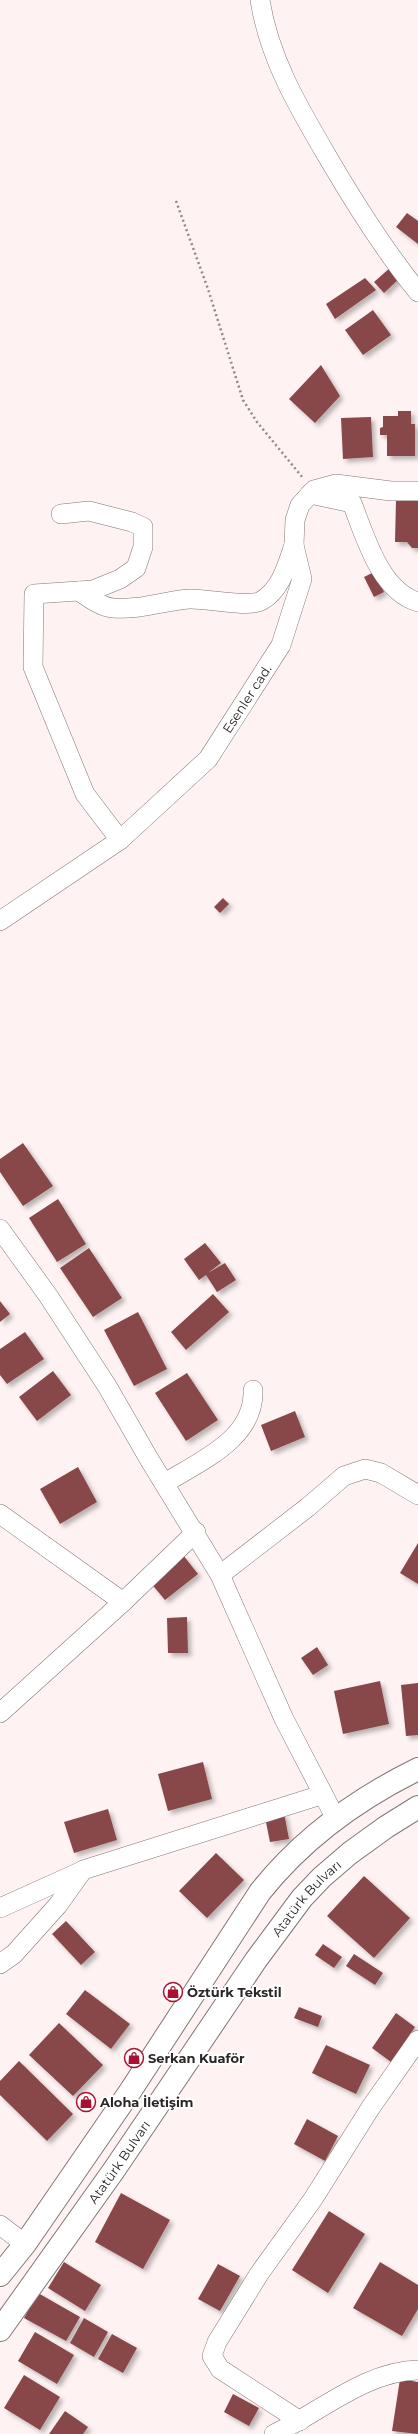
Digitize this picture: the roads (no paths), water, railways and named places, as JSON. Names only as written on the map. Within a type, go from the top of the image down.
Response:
[{"type":"highway","points":[[0,2275],[24,2244],[131,2090],[260,1892],[295,1851],[336,1819],[418,1769]]},
{"type":"highway","name":"Atatürk Bulvarı","points":[[0,2330],[114,2170],[256,1960],[302,1898],[322,1877],[350,1853],[386,1827],[418,1807]]},
{"type":"street","points":[[260,0],[263,21],[276,60],[296,105],[375,236],[418,292]]},
{"type":"street","points":[[312,492],[336,484],[391,491],[418,492]]},
{"type":"street","points":[[312,492],[352,503],[379,570],[410,600],[418,602]]},
{"type":"street","name":"Esenler cad.","points":[[0,920],[120,840],[208,759],[281,645],[302,579],[294,545],[297,515],[300,505],[312,492]]},
{"type":"street","points":[[61,514],[89,511],[132,522],[143,528],[143,547],[136,568],[120,579],[93,590],[34,594],[33,667],[85,794],[120,840]]},
{"type":"street","points":[[79,591],[93,601],[112,608],[152,607],[189,599],[219,602],[260,602],[278,586],[294,545]]},
{"type":"street","points":[[0,1229],[49,1297],[103,1380],[196,1532],[220,1575],[284,1719],[321,1794],[336,1819]]},
{"type":"street","points":[[165,1483],[232,1440],[248,1420],[254,1403],[253,1390]]},
{"type":"street","points":[[220,1575],[349,1473],[365,1470],[381,1473],[418,1495]]},
{"type":"street","points":[[0,1514],[123,1602]]},
{"type":"street","points":[[0,1713],[123,1602],[196,1532]]},
{"type":"street","points":[[0,1908],[83,1870],[321,1794]]},
{"type":"street","points":[[0,1964],[14,1954],[58,1905],[83,1870]]},
{"type":"street","points":[[300,2421],[220,2369],[212,2356],[217,2342],[259,2274],[313,2199],[371,2108],[418,2040]]},
{"type":"street","points":[[0,2225],[24,2244]]},
{"type":"street","points":[[274,2434],[300,2421],[375,2378],[399,2370],[418,2370]]},
{"type":"place","name":"Öztürk Tekstil","points":[[173,1992]]},
{"type":"place","name":"Serkan Kuaför","points":[[134,2058]]},
{"type":"place","name":"Aloha İletişim","points":[[86,2102]]}]
